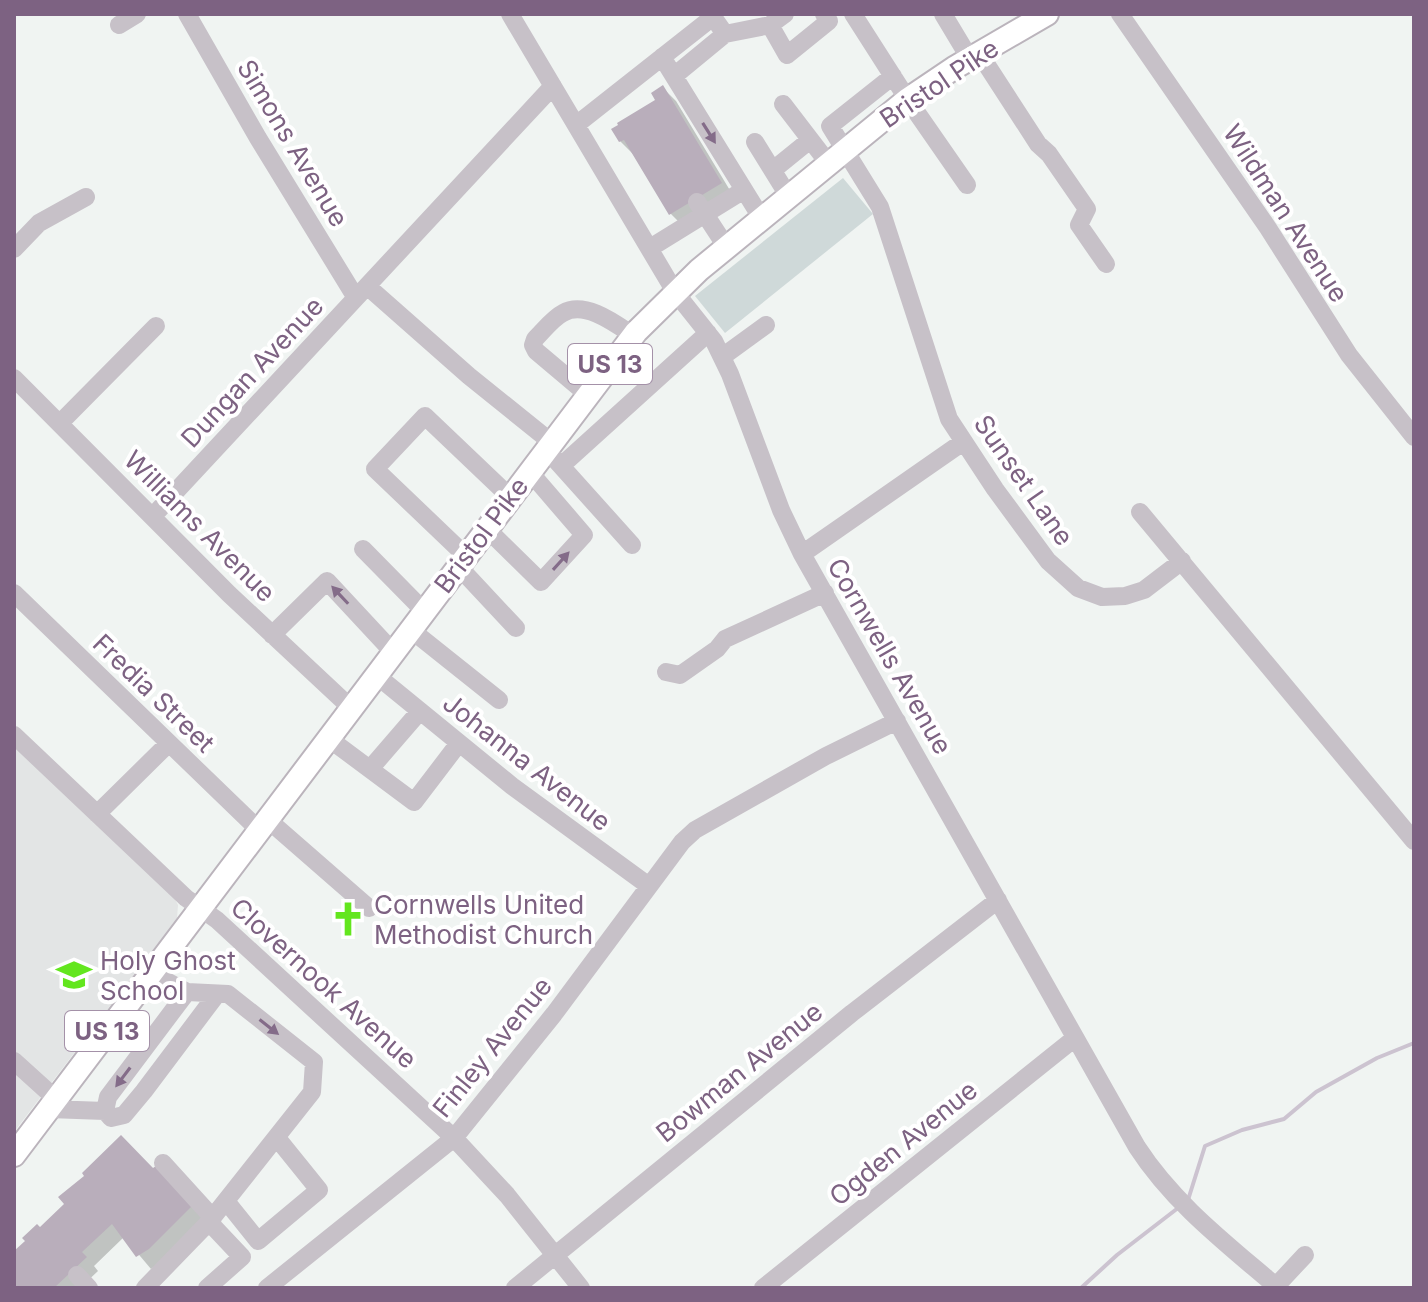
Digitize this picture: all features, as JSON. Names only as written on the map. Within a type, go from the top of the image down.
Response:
[{"type":"main road","name":"Bristol Pike","points":[[14,1155],[529,471],[553,452],[587,394],[634,336],[675,292],[908,99],[1039,16]]},
{"type":"street","points":[[119,25],[137,14]]},
{"type":"street","name":"Simons Avenue","points":[[187,14],[258,138],[361,292],[469,376],[553,452],[632,545]]},
{"type":"street","name":"Cornwells Avenue","points":[[510,14],[675,292],[708,333],[722,357],[781,510],[802,554],[1137,1147],[1183,1205],[1277,1287]]},
{"type":"street","points":[[674,76],[725,34],[770,25],[785,14]]},
{"type":"street","points":[[770,25],[787,55],[829,21],[824,14]]},
{"type":"street","points":[[853,14],[967,185]]},
{"type":"street","points":[[943,14],[1087,209],[1079,225],[1106,264]]},
{"type":"street","name":"Wildman Avenue","points":[[1120,14],[1268,228],[1349,355],[1414,437]]},
{"type":"street","points":[[576,125],[712,16],[725,34]]},
{"type":"street","points":[[662,57],[762,219]]},
{"type":"street","points":[[837,158],[830,126],[893,76]]},
{"type":"street","name":"Dungan Avenue","points":[[153,516],[553,86]]},
{"type":"street","points":[[783,104],[810,140],[837,158]]},
{"type":"street","points":[[773,170],[810,140]]},
{"type":"street","points":[[755,142],[789,197]]},
{"type":"street","name":"Sunset Lane","points":[[837,158],[880,207],[944,405],[963,442],[1048,561],[1078,588],[1102,597],[1125,596],[1153,584],[1182,561]]},
{"type":"street","points":[[650,248],[701,208],[744,190]]},
{"type":"street","points":[[14,249],[39,223],[86,197]]},
{"type":"street","points":[[701,208],[727,248]]},
{"type":"street","points":[[587,394],[536,351],[533,345],[535,339],[561,313],[584,309],[634,336]]},
{"type":"street","points":[[722,357],[766,325]]},
{"type":"street","points":[[60,423],[156,326]]},
{"type":"street","points":[[553,452],[708,333]]},
{"type":"street","name":"Williams Avenue","points":[[14,378],[272,635],[351,708]]},
{"type":"street","points":[[510,497],[425,416],[375,469],[462,561],[516,628]]},
{"type":"street","points":[[802,554],[963,442]]},
{"type":"street","points":[[486,528],[541,582],[584,535],[529,471]]},
{"type":"street","points":[[1140,512],[1414,841]]},
{"type":"street","points":[[363,549],[417,620],[499,700]]},
{"type":"street","points":[[272,635],[327,581],[393,652]]},
{"type":"street","name":"Fredia Street","points":[[14,593],[168,744],[263,825],[369,908]]},
{"type":"street","points":[[666,672],[680,675],[717,649],[725,639],[825,593]]},
{"type":"street","name":"Johanna Avenue","points":[[376,675],[512,786],[649,886]]},
{"type":"street","points":[[370,769],[420,711]]},
{"type":"street","name":"Finley Avenue","points":[[267,1288],[454,1138],[554,1014],[682,842],[695,830],[813,763],[897,721]]},
{"type":"street","name":"Clovernook Avenue","points":[[14,735],[186,898],[217,920],[454,1138],[507,1195],[581,1288]]},
{"type":"street","points":[[328,738],[414,802],[459,743]]},
{"type":"street","points":[[97,814],[168,744]]},
{"type":"street","name":"Bowman Avenue","points":[[515,1288],[852,1013],[998,900]]},
{"type":"street","points":[[145,1288],[211,1220],[312,1092],[314,1062],[228,994],[187,992],[151,973]]},
{"type":"street","points":[[105,1111],[108,1097],[187,992]]},
{"type":"street","points":[[14,1061],[52,1104],[105,1111],[111,1118],[124,1115],[217,994]]},
{"type":"street","name":"Ogden Avenue","points":[[763,1288],[1075,1038]]},
{"type":"street","points":[[226,1201],[258,1241],[319,1190],[277,1138]]},
{"type":"street","points":[[163,1163],[242,1257],[207,1288]]},
{"type":"street","points":[[1277,1287],[1305,1255]]},
{"type":"shaded area","points":[[843,178],[873,214],[725,333],[695,296]]},
{"type":"shaded area","name":"Holy Ghost School","points":[[14,744],[173,895],[178,905],[177,918],[14,1132]]},
{"type":"building","points":[[663,85],[722,183],[669,215],[624,140],[619,142],[611,129],[655,100],[651,93]]},
{"type":"building","points":[[121,1135],[194,1204],[149,1249],[136,1257],[112,1224],[82,1252],[87,1257],[54,1288],[14,1288],[14,1251],[25,1241],[22,1238],[37,1224],[40,1227],[64,1204],[58,1197],[84,1176],[82,1173]]},
{"type":"waterway","points":[[1188,1200],[1205,1146],[1242,1130],[1284,1119],[1316,1092],[1377,1058],[1414,1043]]},
{"type":"waterway","points":[[1081,1288],[1117,1255],[1178,1208]]},
{"type":"place","name":"Cornwells United Methodist Church","points":[[348,919]]},
{"type":"place","name":"Holy Ghost School","points":[[74,975]]}]
